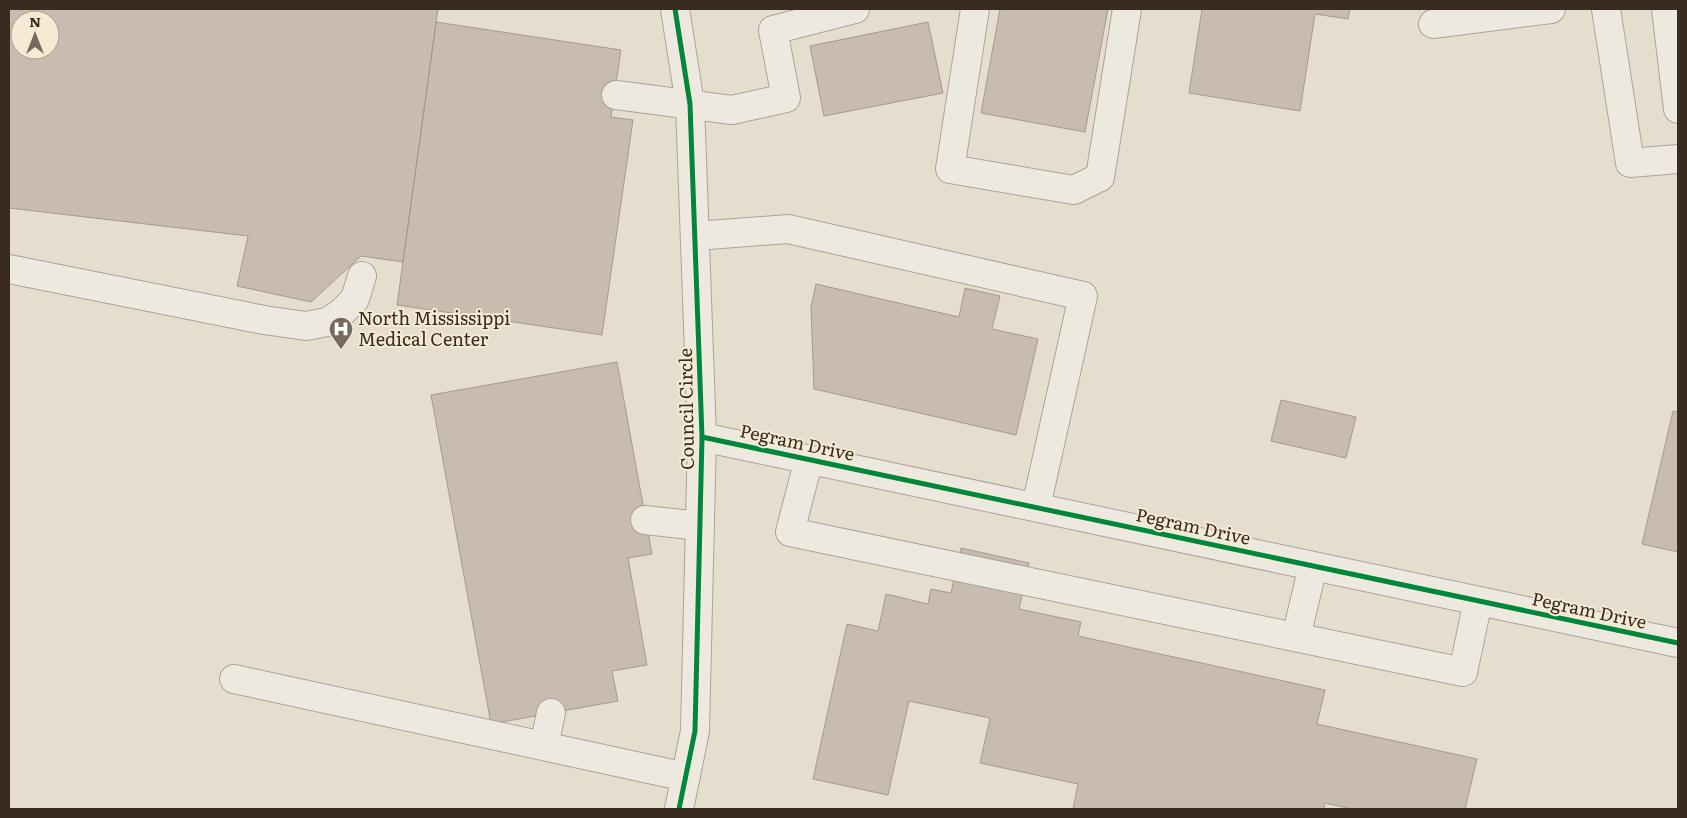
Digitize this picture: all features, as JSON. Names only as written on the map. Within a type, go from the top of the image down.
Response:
[{"type":"street","name":"Council Circle","points":[[675,9],[690,104],[702,437],[695,731],[679,809]]},
{"type":"street","points":[[616,95],[732,110],[786,98],[773,30],[855,9]]},
{"type":"street","points":[[975,9],[950,169],[1074,190],[1100,177],[1128,9]]},
{"type":"street","points":[[1433,24],[1551,9]]},
{"type":"street","points":[[1606,9],[1630,163],[1678,159]]},
{"type":"street","points":[[1666,9],[1678,109]]},
{"type":"street","points":[[696,236],[788,229],[1083,296],[1036,507]]},
{"type":"street","points":[[9,269],[264,320],[306,326],[328,322],[341,313],[355,299],[362,276]]},
{"type":"street","name":"Pegram Drive","points":[[702,437],[1678,644]]},
{"type":"street","points":[[809,460],[790,532],[1463,672],[1478,601]]},
{"type":"street","points":[[645,520],[700,526]]},
{"type":"street","points":[[1296,637],[1313,566]]},
{"type":"street","points":[[234,680],[686,776]]},
{"type":"street","points":[[544,746],[551,713]]},
{"type":"building","points":[[9,9],[438,9],[403,262],[361,256],[311,302],[237,286],[248,236],[9,208]]},
{"type":"building","points":[[1000,9],[1108,9],[1085,132],[981,113]]},
{"type":"building","points":[[1202,9],[1350,9],[1348,19],[1315,14],[1300,111],[1189,93]]},
{"type":"building","points":[[436,22],[621,50],[611,117],[633,120],[602,335],[397,305]]},
{"type":"building","points":[[928,22],[943,93],[824,116],[810,46]]},
{"type":"building","points":[[816,284],[959,317],[965,288],[1000,296],[992,329],[1038,339],[1016,435],[814,389],[811,307]]},
{"type":"building","points":[[617,362],[652,554],[628,558],[647,665],[612,671],[618,701],[491,724],[431,395]]},
{"type":"building","points":[[1281,400],[1356,417],[1346,458],[1271,441]]},
{"type":"building","points":[[1673,411],[1678,412],[1678,552],[1642,544]]},
{"type":"building","points":[[961,548],[1029,563],[1019,609],[1081,622],[1078,636],[1325,690],[1317,724],[1477,759],[1465,809],[1352,809],[1325,803],[1324,809],[1073,809],[1078,784],[980,763],[990,718],[909,701],[888,795],[813,779],[847,624],[878,631],[886,594],[928,604],[931,589],[951,593]]},
{"type":"cycle path","points":[[675,9],[690,104],[702,437],[695,731],[679,809]]},
{"type":"cycle path","points":[[702,437],[1678,643]]},
{"type":"place","name":"North Mississippi Medical Center","points":[[341,350]]}]
